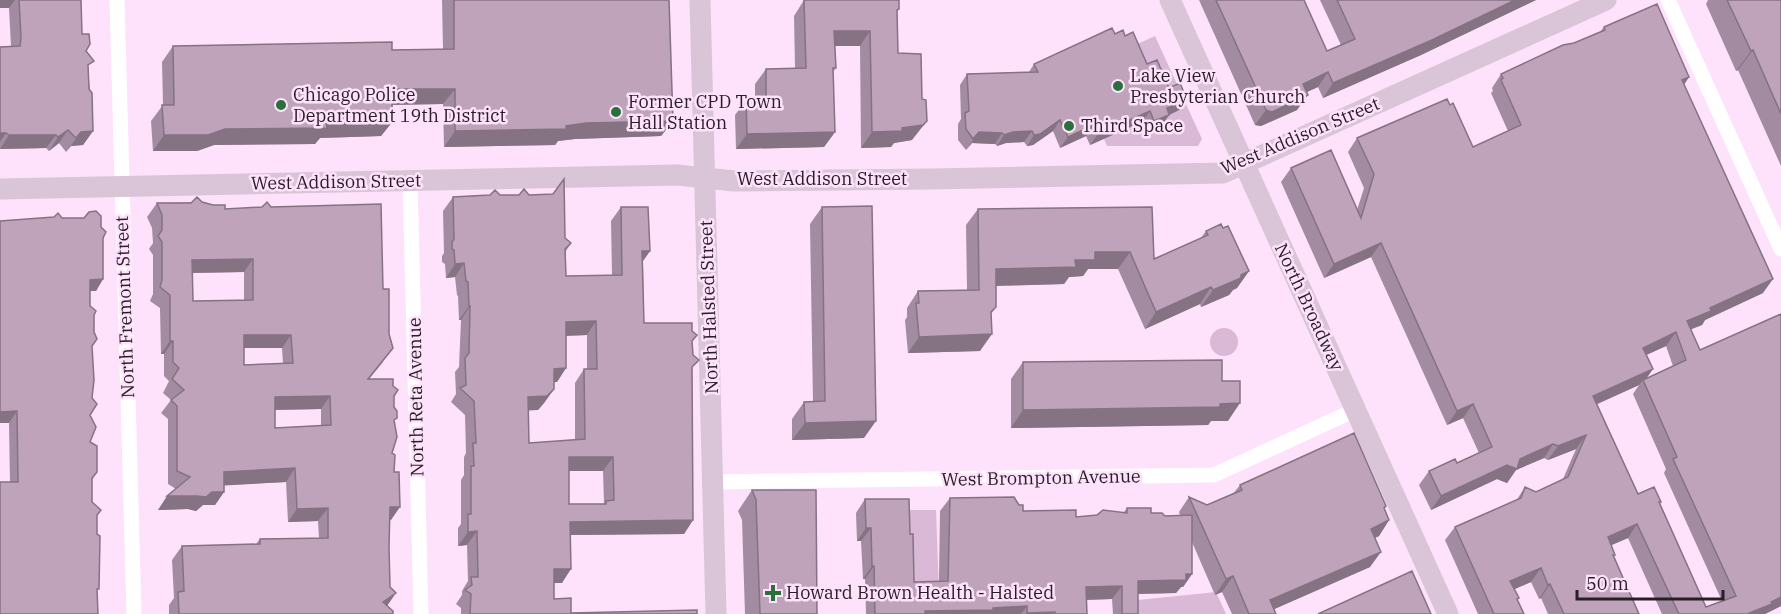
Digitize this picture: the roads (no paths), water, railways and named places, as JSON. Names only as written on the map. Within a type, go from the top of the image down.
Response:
[{"type":"street","name":"North Fremont Street","points":[[117,0],[134,614]]},
{"type":"street","name":"North Halsted Street","points":[[700,0],[716,614]]},
{"type":"street","name":"North Broadway","points":[[1170,0],[1448,614]]},
{"type":"street","name":"West Addison Street","points":[[0,189],[677,175],[746,181],[1223,173],[1606,0]]},
{"type":"street","points":[[1668,0],[1781,249]]},
{"type":"street","name":"North Reta Avenue","points":[[411,181],[421,614]]},
{"type":"street","name":"West Brompton Avenue","points":[[713,482],[1214,475],[1355,410]]},
{"type":"place","name":"Lake View Presbyterian Church","points":[[1118,86]]},
{"type":"place","name":"Chicago Police Department 19th District","points":[[281,105]]},
{"type":"place","name":"Former CPD Town Hall Station","points":[[616,112]]},
{"type":"place","name":"Third Space","points":[[1069,126]]},
{"type":"place","name":"Howard Brown Health - Halsted","points":[[773,593]]}]
